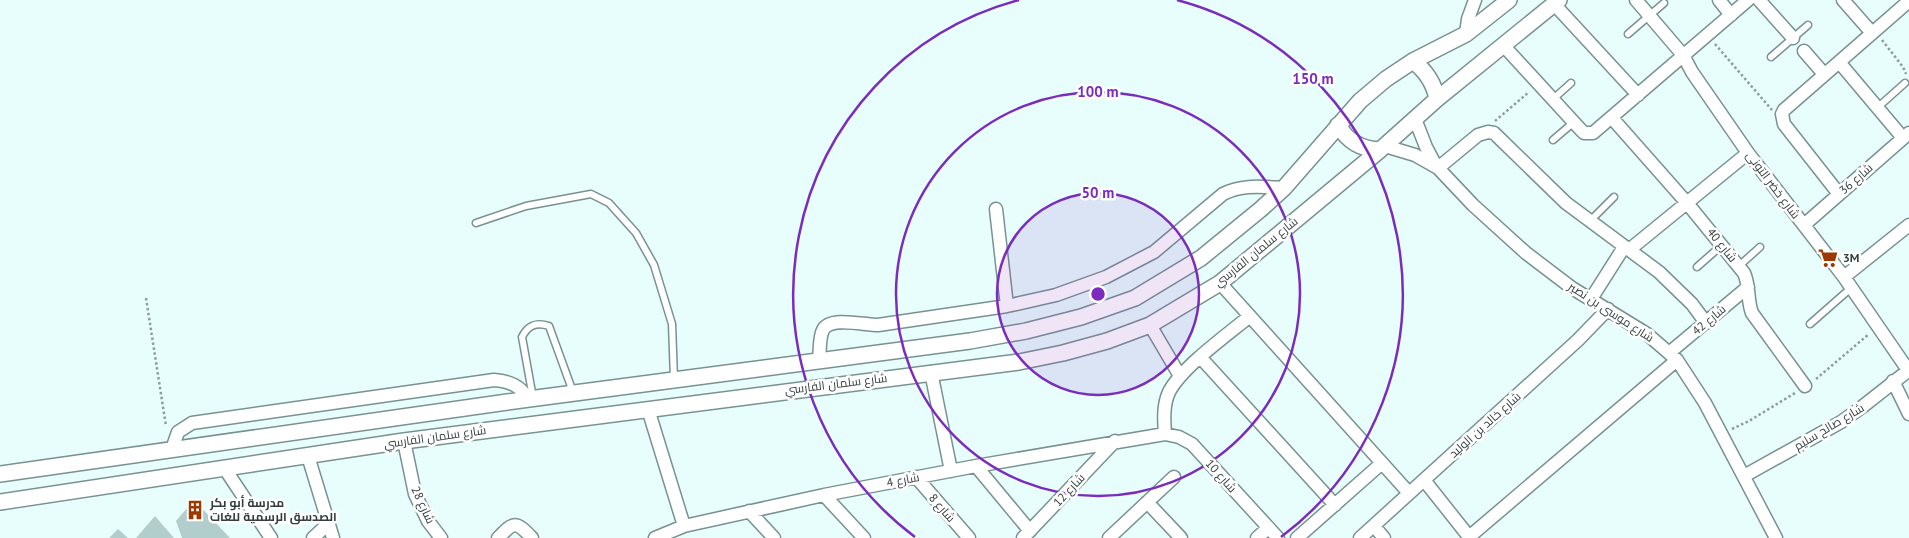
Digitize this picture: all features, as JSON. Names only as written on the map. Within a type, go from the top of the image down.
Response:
[{"type":"street","points":[[1466,34],[1468,19],[1475,0]]},
{"type":"street","name":"شارع سلمان الفارسي","points":[[0,474],[573,393],[970,341],[1026,331],[1081,317],[1135,298],[1201,258],[1284,188],[1360,101],[1386,79],[1413,61],[1466,34],[1509,0]]},
{"type":"street","name":"شارع خضر التونى","points":[[1636,0],[1684,55],[1692,72],[1748,153],[1804,225],[1909,370]]},
{"type":"street","points":[[1719,0],[1731,15]]},
{"type":"street","points":[[1503,45],[1552,100],[1584,133],[1588,134],[1596,131],[1612,118],[1748,0]]},
{"type":"street","points":[[1759,0],[1793,38]]},
{"type":"street","points":[[1843,0],[1873,32]]},
{"type":"street","points":[[1839,194],[1784,124],[1782,114],[1784,110],[1824,74],[1909,1]]},
{"type":"street","points":[[1557,2],[1638,95]]},
{"type":"street","name":"شارع سلمان الفارسي","points":[[0,502],[404,441],[1018,362],[1063,353],[1107,341],[1150,325],[1220,283],[1383,148],[1437,99],[1557,2]]},
{"type":"street","points":[[1804,51],[1824,74]]},
{"type":"street","points":[[1413,61],[1421,67],[1432,82],[1437,99]]},
{"type":"street","points":[[1839,62],[1877,108],[1906,135]]},
{"type":"street","name":"شارع 40","points":[[1612,118],[1687,203],[1739,266],[1747,279],[1748,300],[1752,313],[1805,386]]},
{"type":"street","name":"شارع موسى بن نصير","points":[[1415,119],[1426,147],[1438,168],[1473,204],[1526,253],[1572,288],[1647,334],[1673,357],[1705,403],[1776,538]]},
{"type":"street","points":[[1338,125],[1343,134],[1355,144],[1370,149],[1383,148]]},
{"type":"street","points":[[1438,168],[1483,132],[1498,136],[1545,184],[1676,287],[1706,322]]},
{"type":"street","name":"شارع 36","points":[[1804,225],[1906,135]]},
{"type":"street","name":"شارع موسى بن نصير","points":[[1383,148],[1415,155],[1438,168]]},
{"type":"street","points":[[1591,299],[1627,249],[1748,153]]},
{"type":"street","points":[[819,361],[822,330],[828,323],[837,321],[878,325],[1007,306],[1056,295],[1106,277],[1154,252],[1223,194],[1232,189],[1247,186],[1284,188]]},
{"type":"street","points":[[996,209],[1007,306]]},
{"type":"street","points":[[1847,283],[1909,225]]},
{"type":"street","points":[[1220,283],[1409,493]]},
{"type":"street","name":"شارع 42","points":[[1469,538],[1673,357],[1706,322],[1748,287]]},
{"type":"street","name":"شارع خالد بن الوليد","points":[[1360,538],[1578,340],[1608,309]]},
{"type":"street","points":[[1159,434],[1169,394],[1180,376],[1250,316]]},
{"type":"street","points":[[1150,325],[1180,376]]},
{"type":"street","points":[[1200,358],[1335,504]]},
{"type":"street","name":"شارع صالح سليم","points":[[1744,476],[1841,422],[1862,408],[1893,381],[1909,370]]},
{"type":"street","points":[[931,372],[951,471]]},
{"type":"street","points":[[171,449],[178,432],[192,422],[494,380],[511,383],[531,399]]},
{"type":"street","points":[[1893,381],[1909,414]]},
{"type":"street","points":[[648,409],[684,526]]},
{"type":"street","name":"شارع 4","points":[[655,538],[684,526],[824,495],[1159,434]]},
{"type":"street","name":"شارع 10","points":[[1159,434],[1179,437],[1192,444],[1278,538]]},
{"type":"street","name":"شارع 28","points":[[404,441],[415,494],[428,521],[441,538]]},
{"type":"street","name":"شارع 12","points":[[1027,535],[1115,441]]},
{"type":"street","points":[[308,456],[333,538]]},
{"type":"street","points":[[1297,538],[1382,463]]},
{"type":"street","points":[[976,466],[1027,535]]},
{"type":"street","points":[[225,469],[271,538]]},
{"type":"street","name":"شارع 8","points":[[916,477],[969,538]]},
{"type":"street","points":[[1109,538],[1174,477]]},
{"type":"street","points":[[1424,480],[1469,538]]},
{"type":"street","points":[[824,495],[864,538]]},
{"type":"street","points":[[1147,502],[1181,538]]},
{"type":"street","points":[[750,511],[774,538]]},
{"type":"street","points":[[313,538],[328,524]]},
{"type":"street","points":[[498,538],[514,524],[522,528],[532,538]]},
{"type":"street","points":[[1374,526],[1384,538]]},
{"type":"street","points":[[1257,538],[1268,528]]},
{"type":"lane","points":[[1628,34],[1664,3]]},
{"type":"lane","points":[[1771,57],[1808,25]]},
{"type":"lane","points":[[1552,100],[1571,83]]},
{"type":"lane","points":[[1877,108],[1905,83]]},
{"type":"lane","points":[[1553,140],[1574,122]]},
{"type":"lane","points":[[476,223],[526,206],[591,194],[609,203],[636,233],[654,265],[672,324],[674,380]]},
{"type":"lane","points":[[1590,221],[1614,197]]},
{"type":"lane","points":[[1698,267],[1722,245]]},
{"type":"lane","points":[[1739,266],[1760,247]]},
{"type":"lane","points":[[1810,324],[1847,283]]},
{"type":"lane","points":[[531,399],[522,337],[526,330],[533,325],[549,326],[573,393]]},
{"type":"path","points":[[1873,32],[1903,67],[1907,78],[1905,83]]},
{"type":"path","points":[[1707,35],[1771,109],[1782,114]]},
{"type":"path","points":[[1483,132],[1538,84]]},
{"type":"path","points":[[146,298],[171,449]]},
{"type":"building","name":"مدرسة أبو بكر الصدسق الرسمية للغات","points":[[194,500],[230,538],[182,538],[176,521]]},
{"type":"building","points":[[155,516],[174,538],[136,538]]},
{"type":"building","points":[[118,529],[128,538],[109,538]]},
{"type":"place","name":"3M","points":[[1828,258]]},
{"type":"place","name":"مدرسة أبو بكر الصدسق الرسمية للغات","points":[[195,510]]}]
